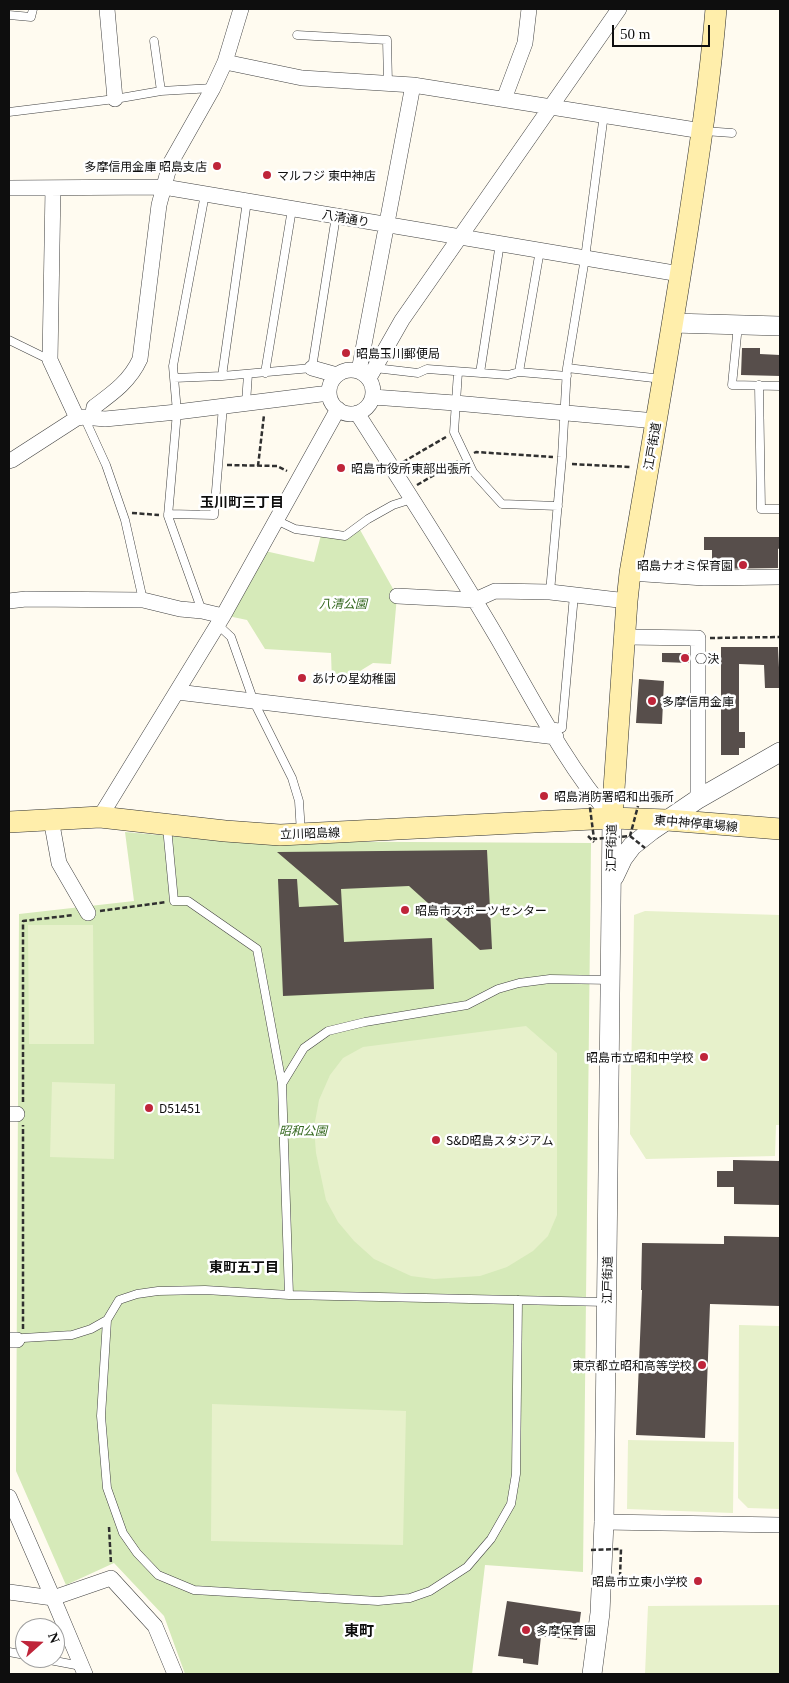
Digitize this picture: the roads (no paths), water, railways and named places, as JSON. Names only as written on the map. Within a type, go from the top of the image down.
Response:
[{"type":"main road","name":"江戸街道","points":[[612,818],[630,573],[702,131],[713,54],[716,9]]},
{"type":"main road","name":"立川昭島線","points":[[9,822],[100,817],[244,833],[301,834],[612,818]]},
{"type":"main road","name":"東中神停車場線","points":[[612,818],[667,820],[780,830]]},
{"type":"street","points":[[107,9],[115,99]]},
{"type":"street","points":[[9,461],[84,418],[94,407],[128,380],[140,359],[159,205],[170,164],[213,88],[225,62],[241,9]]},
{"type":"street","points":[[504,99],[525,43],[529,9]]},
{"type":"street","points":[[367,372],[619,9]]},
{"type":"street","points":[[225,62],[302,78],[413,85],[702,131]]},
{"type":"street","points":[[367,372],[347,370],[337,375],[333,380],[329,392],[330,399],[338,409],[350,414],[357,413],[367,408],[373,398],[372,384],[367,372],[388,225],[413,85]]},
{"type":"street","name":"八清通り","points":[[9,188],[164,187],[680,274]]},
{"type":"street","points":[[53,188],[50,360],[67,394],[84,418]]},
{"type":"street","points":[[672,323],[780,326]]},
{"type":"street","points":[[312,368],[337,375]]},
{"type":"street","points":[[84,418],[105,419],[177,412],[329,392]]},
{"type":"street","points":[[373,398],[455,403],[656,421]]},
{"type":"street","points":[[100,817],[220,620],[338,409]]},
{"type":"street","points":[[357,413],[475,600],[552,732],[593,797],[612,818]]},
{"type":"street","points":[[630,573],[704,578],[780,577]]},
{"type":"street","points":[[397,596],[475,600],[495,591],[550,592],[627,601]]},
{"type":"street","points":[[9,602],[26,599],[143,600],[180,610],[202,611],[220,620]]},
{"type":"street","points":[[625,637],[702,638],[698,799]]},
{"type":"street","points":[[176,692],[254,702],[552,732]]},
{"type":"street","name":"江戸街道","points":[[611,885],[616,871],[632,846],[698,799],[780,752]]},
{"type":"street","name":"江戸街道","points":[[592,1674],[600,1613],[604,1522],[612,818]]},
{"type":"street","points":[[51,819],[59,863],[88,913]]},
{"type":"street","points":[[9,1497],[83,1670]]},
{"type":"street","points":[[604,1522],[780,1525]]},
{"type":"street","points":[[9,1592],[53,1598],[111,1578],[155,1626],[175,1674]]},
{"type":"lane","points":[[9,15],[31,17],[33,9]]},
{"type":"lane","points":[[298,35],[387,40],[388,82]]},
{"type":"lane","points":[[154,41],[161,92]]},
{"type":"lane","points":[[9,112],[161,92],[213,88]]},
{"type":"lane","points":[[550,592],[562,461],[567,372],[585,258],[604,114]]},
{"type":"lane","points":[[702,131],[732,133]]},
{"type":"lane","points":[[202,611],[168,515],[177,412],[173,366],[205,194]]},
{"type":"lane","points":[[222,376],[247,201]]},
{"type":"lane","points":[[265,373],[292,209]]},
{"type":"lane","points":[[174,378],[265,373],[312,368],[336,216]]},
{"type":"lane","points":[[480,374],[500,243]]},
{"type":"lane","points":[[519,372],[540,250]]},
{"type":"lane","points":[[738,325],[732,385],[780,386]]},
{"type":"lane","points":[[9,340],[50,360]]},
{"type":"lane","points":[[367,372],[418,372],[427,369],[508,375],[519,372],[567,372],[663,379]]},
{"type":"lane","points":[[458,372],[454,432],[473,472],[502,504],[558,506]]},
{"type":"lane","points":[[246,403],[248,374]]},
{"type":"lane","points":[[759,385],[761,509],[780,509]]},
{"type":"lane","points":[[168,515],[214,515],[223,406]]},
{"type":"lane","points":[[84,418],[106,465],[122,512],[143,600]]},
{"type":"lane","points":[[276,520],[295,529],[345,536],[368,519],[410,495]]},
{"type":"lane","points":[[552,732],[562,728],[574,595]]},
{"type":"lane","points":[[220,620],[230,637],[254,702],[292,778],[299,801],[301,834]]},
{"type":"lane","points":[[167,825],[174,901],[188,900],[256,949],[282,1084],[289,1295]]},
{"type":"lane","points":[[282,1084],[304,1048],[328,1031],[365,1022],[467,1005],[498,989],[519,983],[550,979],[610,980]]},
{"type":"lane","points":[[518,1300],[516,1474],[511,1504],[491,1539],[468,1568],[430,1591],[410,1598],[378,1601],[194,1590],[158,1575],[137,1553],[123,1532],[108,1488],[101,1416],[107,1320],[119,1300],[151,1292],[205,1290],[289,1295],[518,1300],[606,1302]]},
{"type":"lane","points":[[16,1339],[72,1335],[91,1329],[107,1320]]},
{"type":"lane","points":[[65,1665],[83,1670]]},
{"type":"place","name":"多摩信用金庫 昭島支店","points":[[217,166]]},
{"type":"place","name":"マルフジ 東中神店","points":[[267,175]]},
{"type":"place","name":"昭島玉川郵便局","points":[[346,353]]},
{"type":"place","name":"昭島市役所東部出張所","points":[[341,468]]},
{"type":"place","name":"昭島ナオミ保育園","points":[[743,565]]},
{"type":"place","name":"○決","points":[[685,658]]},
{"type":"place","name":"あけの星幼稚園","points":[[302,678]]},
{"type":"place","name":"多摩信用金庫","points":[[652,701]]},
{"type":"place","name":"昭島消防署昭和出張所","points":[[544,796]]},
{"type":"place","name":"昭島市スポーツセンター","points":[[405,910]]},
{"type":"place","name":"昭島市立昭和中学校","points":[[704,1057]]},
{"type":"place","name":"D51451","points":[[149,1108]]},
{"type":"place","name":"S&D昭島スタジアム","points":[[436,1140]]},
{"type":"place","name":"東京都立昭和高等学校","points":[[702,1365]]},
{"type":"place","name":"昭島市立東小学校","points":[[698,1581]]},
{"type":"place","name":"多摩保育園","points":[[526,1630]]},
{"type":"district","name":"玉川町三丁目","points":[[242,502]]},
{"type":"district","name":"東町五丁目","points":[[244,1267]]},
{"type":"district","name":"東町","points":[[359,1630]]},
{"type":"park label","name":"八清公園","points":[[343,603]]},
{"type":"park label","name":"昭和公園","points":[[303,1130]]}]
